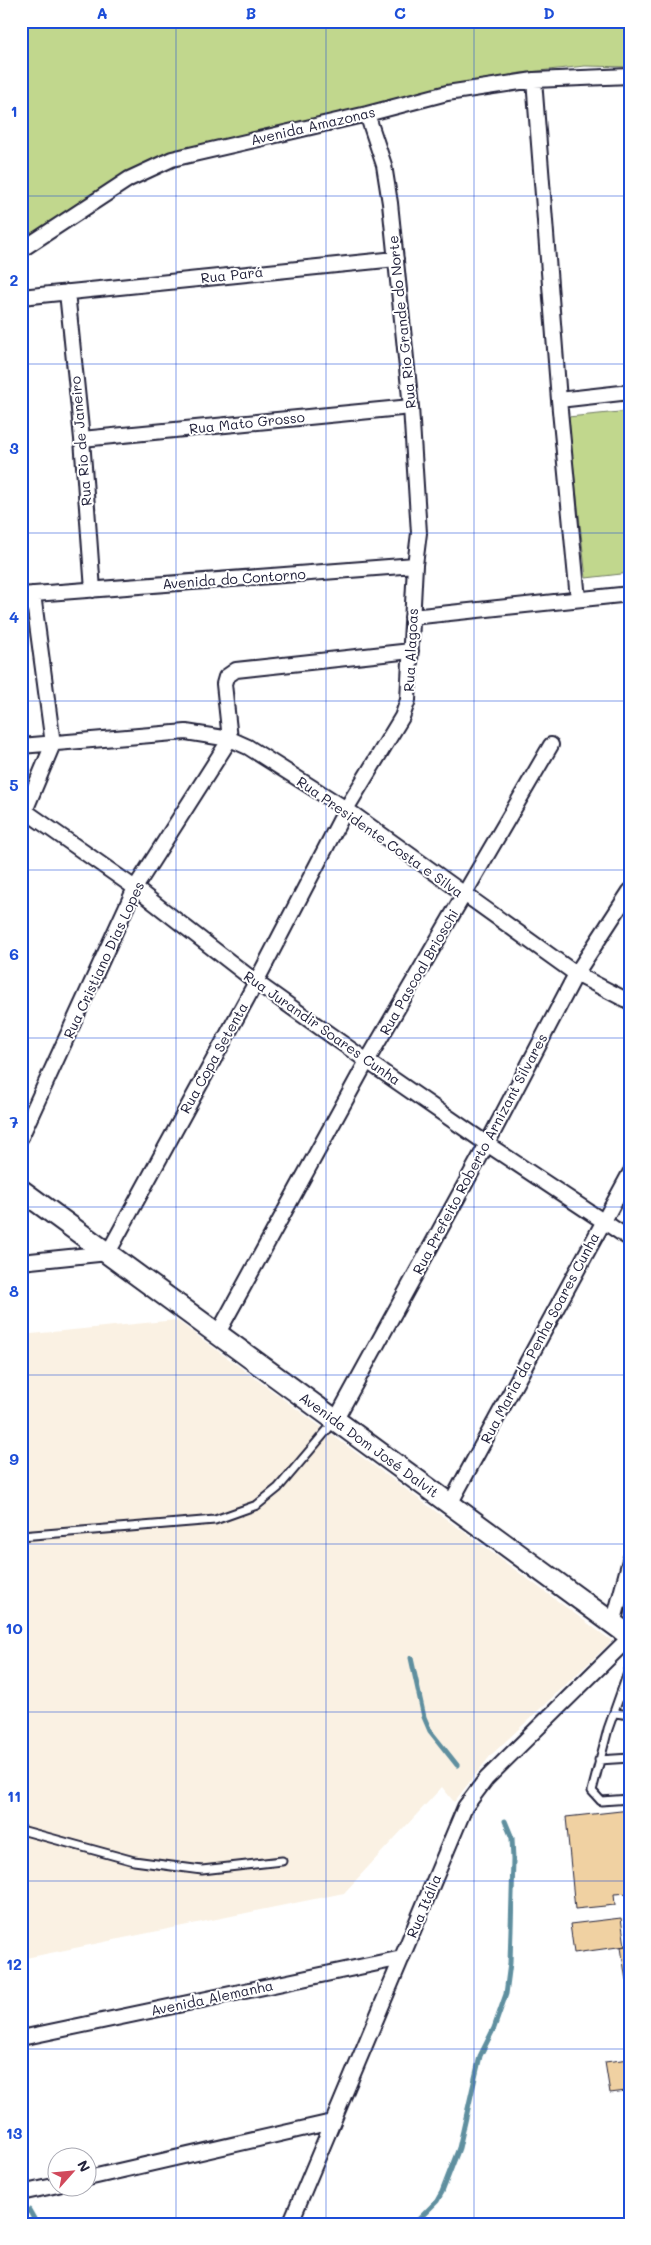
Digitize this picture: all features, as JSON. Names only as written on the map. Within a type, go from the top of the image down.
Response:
[{"type":"street","name":"Avenida Amazonas","points":[[21,250],[129,179],[172,160],[447,93],[534,80],[630,76]]},
{"type":"street","points":[[534,80],[559,400],[578,599]]},
{"type":"street","name":"Rua Rio Grande do Norte","points":[[367,114],[384,165],[396,259],[411,407],[419,533],[415,565]]},
{"type":"street","name":"Rua Pará","points":[[21,297],[396,259]]},
{"type":"street","name":"Rua Rio de Janeiro","points":[[67,292],[82,439],[92,590]]},
{"type":"street","points":[[559,400],[630,392]]},
{"type":"street","name":"Rua Mato Grosso","points":[[82,439],[411,407]]},
{"type":"street","name":"Avenida do Contorno","points":[[27,595],[415,565]]},
{"type":"street","name":"Rua Alagoas","points":[[346,809],[402,717],[408,700],[415,565]]},
{"type":"street","points":[[412,617],[630,594]]},
{"type":"street","points":[[23,812],[53,744],[27,595]]},
{"type":"street","points":[[230,739],[224,684],[226,677],[236,670],[411,650]]},
{"type":"street","name":"Rua Presidente Costa e Silva","points":[[21,746],[186,732],[230,739],[248,747],[346,809],[463,895],[576,974],[630,1002]]},
{"type":"street","name":"Rua Cristiano Dias Lopes","points":[[21,1137],[135,888],[230,739]]},
{"type":"street","name":"Rua Pascoal Brioschi","points":[[218,1333],[367,1061],[552,745]]},
{"type":"street","name":"Rua Copa Setenta","points":[[108,1253],[256,982],[346,809]]},
{"type":"street","name":"Rua Jurandir Soares Cunha","points":[[23,812],[135,888],[256,982],[367,1061],[602,1222],[630,1239]]},
{"type":"street","name":"Rua Prefeito Roberto Arnizant Silvares","points":[[335,1421],[487,1144],[576,974],[630,891]]},
{"type":"street","name":"Rua Maria da Penha Soares Cunha","points":[[450,1504],[630,1173]]},
{"type":"street","name":"Avenida Dom José Dalvit","points":[[21,1190],[630,1636]]},
{"type":"street","points":[[21,1262],[108,1253]]},
{"type":"street","points":[[613,1624],[630,1560]]},
{"type":"street","name":"Rua Itália","points":[[290,2224],[466,1807],[486,1779],[630,1636]]},
{"type":"street","name":"Avenida Alemanha","points":[[21,2038],[402,1958]]},
{"type":"street","points":[[98,2176],[332,2122]]},
{"type":"street","points":[[21,2193],[48,2187]]},
{"type":"lane","points":[[21,1536],[215,1520],[256,1505],[278,1488],[335,1421]]},
{"type":"lane","points":[[630,1667],[599,1760],[592,1791],[601,1801],[630,1799]]},
{"type":"lane","points":[[615,1713],[630,1715]]},
{"type":"lane","points":[[599,1760],[630,1758]]},
{"type":"lane","points":[[21,1830],[134,1861],[202,1870],[282,1861]]},
{"type":"shaded area","points":[[176,1320],[612,1641],[491,1755],[454,1802],[442,1787],[344,1893],[21,1959],[21,1335]]},
{"type":"green space","points":[[21,21],[630,21],[630,67],[585,66],[520,73],[403,97],[162,156],[107,184],[21,242]]},
{"type":"green space","points":[[630,411],[630,573],[586,578],[568,417]]},
{"type":"building","points":[[630,1810],[630,1893],[614,1894],[615,1905],[575,1909],[566,1817]]},
{"type":"building","points":[[621,1918],[625,1946],[574,1953],[570,1924]]},
{"type":"building","points":[[630,1945],[630,1980],[626,1981],[621,1947]]},
{"type":"building","points":[[630,2059],[630,2100],[628,2100],[626,2091],[610,2093],[605,2062]]},
{"type":"waterway","points":[[411,1658],[424,1717],[430,1731],[457,1765]]},
{"type":"waterway","points":[[414,2224],[437,2201],[442,2192],[459,2148],[480,2056],[494,2028],[506,1994],[510,1963],[513,1860],[512,1838],[505,1821]]},
{"type":"waterway","points":[[29,2210],[37,2224]]}]
